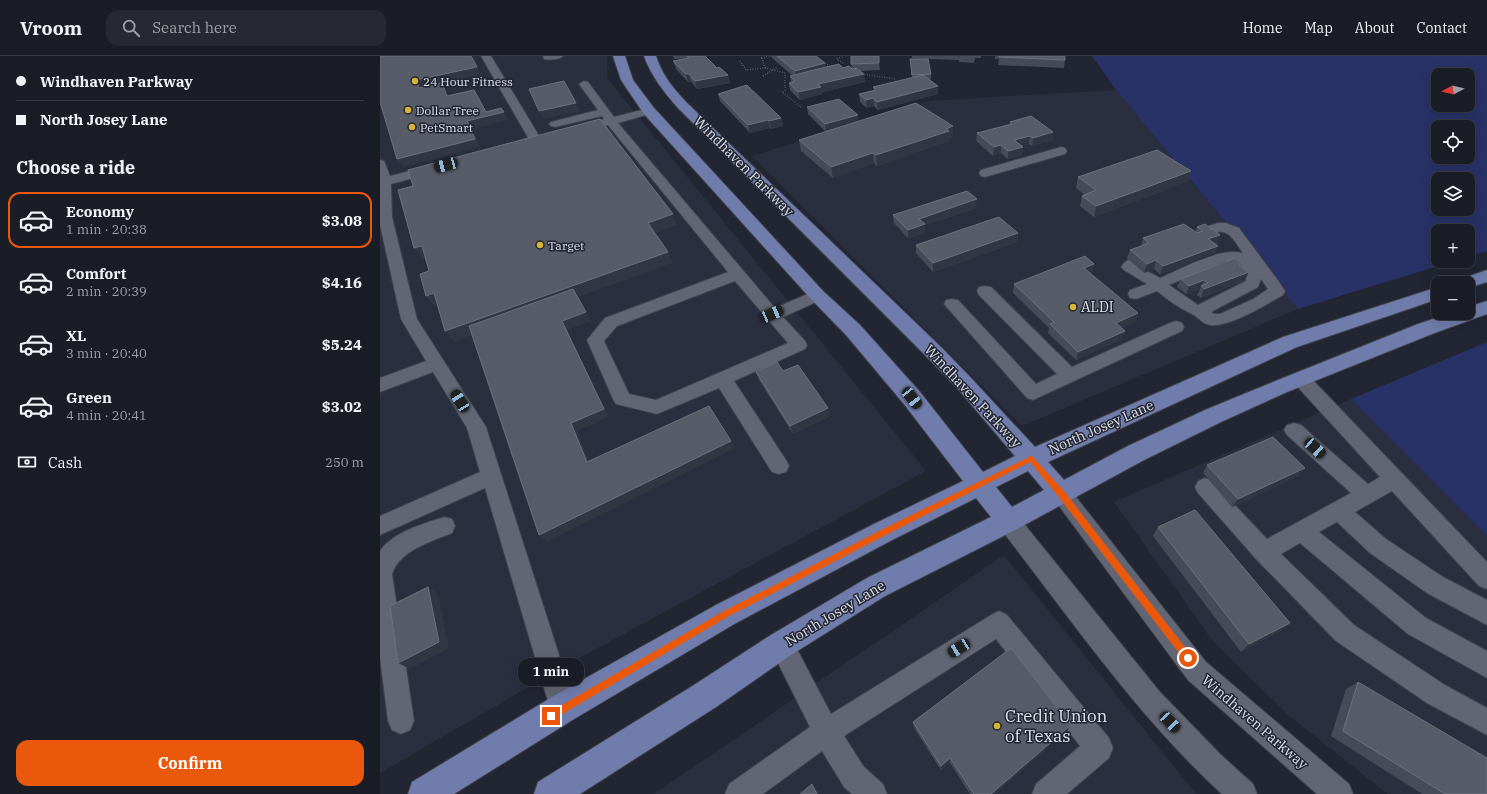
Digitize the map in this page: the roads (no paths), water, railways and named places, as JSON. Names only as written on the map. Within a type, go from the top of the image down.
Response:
[{"type":"main road","name":"Windhaven Parkway","points":[[619,56],[626,80],[665,106],[764,211],[965,385],[1061,494]]},
{"type":"main road","name":"Windhaven Parkway","points":[[650,56],[652,65],[658,76],[665,106],[764,211],[817,295],[853,330],[912,398],[1008,521]]},
{"type":"main road","points":[[1475,280],[1487,276]]},
{"type":"main road","name":"North Josey Lane","points":[[424,794],[563,708],[726,614],[883,532],[1031,459],[1290,342],[1431,295]]},
{"type":"main road","name":"North Josey Lane","points":[[550,794],[705,696],[781,645],[876,587],[1061,494],[1136,453],[1213,416],[1425,329],[1487,307]]},
{"type":"street","points":[[486,56],[540,140],[521,145]]},
{"type":"street","points":[[547,58],[558,56]]},
{"type":"street","points":[[584,84],[607,117],[799,345],[657,407],[622,399],[595,340],[611,322],[738,274]]},
{"type":"street","points":[[557,130],[607,117],[665,106]]},
{"type":"street","points":[[1016,151],[1028,152],[1036,158]]},
{"type":"street","points":[[985,173],[1004,161],[1036,158],[1061,151]]},
{"type":"street","points":[[446,165],[382,176],[385,217],[409,319],[476,427],[563,708]]},
{"type":"street","points":[[1132,263],[1129,267],[1133,270],[1144,274],[1190,308],[1199,311],[1211,320],[1223,319],[1277,292],[1274,285],[1234,231],[1229,228],[1218,227],[1203,233]]},
{"type":"street","points":[[1136,294],[1222,257],[1238,256],[1254,277],[1253,284],[1199,311]]},
{"type":"street","points":[[985,291],[1070,376]]},
{"type":"street","points":[[772,314],[817,295]]},
{"type":"street","points":[[952,304],[1033,393],[1176,327]]},
{"type":"street","points":[[380,385],[437,364]]},
{"type":"street","points":[[723,379],[779,466]]},
{"type":"street","points":[[1301,379],[1487,578]]},
{"type":"street","points":[[1294,430],[1367,495]]},
{"type":"street","points":[[380,526],[491,476]]},
{"type":"street","points":[[1264,552],[1395,479]]},
{"type":"street","points":[[1205,487],[1264,552],[1345,633],[1436,694],[1487,722]]},
{"type":"street","name":"Windhaven Parkway","points":[[1061,494],[1197,671],[1339,794]]},
{"type":"street","points":[[1339,510],[1378,546],[1436,585],[1487,613]]},
{"type":"street","name":"Windhaven Parkway","points":[[1008,521],[1150,700],[1210,764],[1243,794]]},
{"type":"street","points":[[401,721],[381,574],[382,566],[392,551],[444,526]]},
{"type":"street","points":[[1302,531],[1417,626],[1487,665]]},
{"type":"street","points":[[739,794],[826,732],[999,623],[1099,748],[1046,794]]},
{"type":"street","points":[[781,645],[826,732],[854,777],[873,794]]},
{"type":"place","name":"24 Hour Fitness","points":[[415,81]]},
{"type":"place","name":"Dollar Tree","points":[[408,110]]},
{"type":"place","name":"PetSmart","points":[[412,127]]},
{"type":"place","name":"Target","points":[[540,245]]},
{"type":"place","name":"ALDI","points":[[1073,307]]},
{"type":"place","name":"Credit Union of Texas","points":[[997,726]]}]
